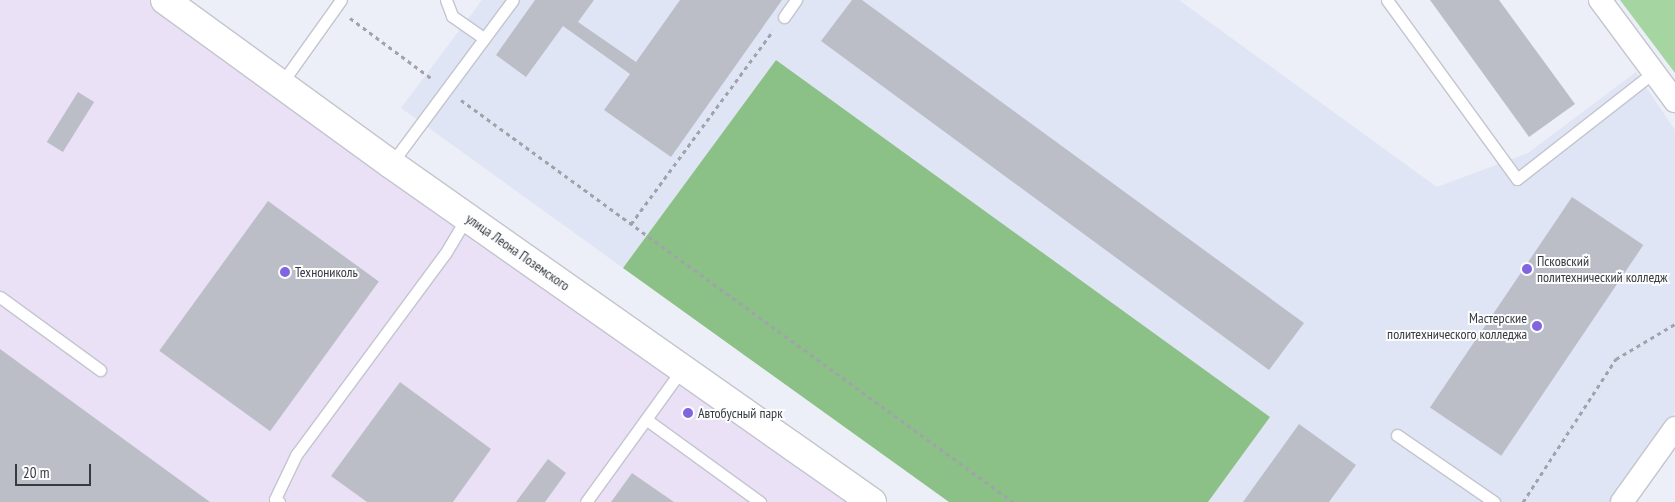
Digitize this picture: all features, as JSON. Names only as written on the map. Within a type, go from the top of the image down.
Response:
[{"type":"highway","name":"улица Леона Поземского","points":[[165,0],[391,164],[872,502]]},
{"type":"street","points":[[1600,0],[1675,101]]},
{"type":"street","points":[[1622,502],[1675,428]]},
{"type":"lane","points":[[446,0],[452,16],[484,38]]},
{"type":"lane","points":[[391,164],[513,0]]},
{"type":"lane","points":[[784,17],[796,0]]},
{"type":"lane","points":[[1387,0],[1517,179],[1654,72]]},
{"type":"lane","points":[[281,84],[338,4]]},
{"type":"lane","points":[[279,502],[275,499],[296,455],[445,254],[467,217]]},
{"type":"lane","points":[[0,297],[100,370]]},
{"type":"lane","points":[[586,502],[683,368]]},
{"type":"lane","points":[[647,420],[760,502]]},
{"type":"lane","points":[[1397,436],[1494,502]]},
{"type":"path","points":[[338,4],[447,90],[1013,502]]},
{"type":"path","points":[[631,224],[784,17]]},
{"type":"path","points":[[1523,502],[1616,359],[1675,324]]},
{"type":"shaded area","points":[[0,0],[154,0],[859,502],[0,502]]},
{"type":"shaded area","points":[[482,0],[1179,0],[1437,187],[1528,153],[1636,72],[1675,130],[1675,412],[1613,502],[1208,502],[1270,417],[776,60],[623,268],[401,108]]},
{"type":"green space","points":[[1620,0],[1675,0],[1675,73]]},
{"type":"green space","points":[[776,60],[1270,417],[1208,502],[949,502],[623,268]]},
{"type":"building","points":[[535,0],[594,0],[578,22],[636,62],[680,0],[782,0],[671,157],[604,110],[630,74],[563,26],[526,77],[496,55]]},
{"type":"building","points":[[852,0],[862,0],[1304,323],[1269,370],[821,41]]},
{"type":"building","points":[[1430,0],[1499,0],[1575,104],[1529,137]]},
{"type":"building","points":[[78,92],[94,102],[63,152],[47,142]]},
{"type":"building","name":"Мастерские политехнического колледжа","points":[[1572,197],[1643,245],[1501,456],[1430,408]]},
{"type":"building","points":[[268,201],[379,282],[270,431],[159,351]]},
{"type":"building","points":[[0,349],[210,502],[0,502]]},
{"type":"building","points":[[400,382],[491,449],[453,502],[367,502],[331,476]]},
{"type":"building","points":[[1299,424],[1356,465],[1329,502],[1243,502]]},
{"type":"building","points":[[548,459],[566,473],[545,502],[516,502]]},
{"type":"building","points":[[632,473],[674,502],[611,502]]},
{"type":"place","name":"Псковский политехнический колледж","points":[[1527,269]]},
{"type":"place","name":"Технониколь","points":[[285,272]]},
{"type":"place","name":"Мастерские политехнического колледжа","points":[[1537,326]]},
{"type":"place","name":"Автобусный парк","points":[[688,413]]}]
